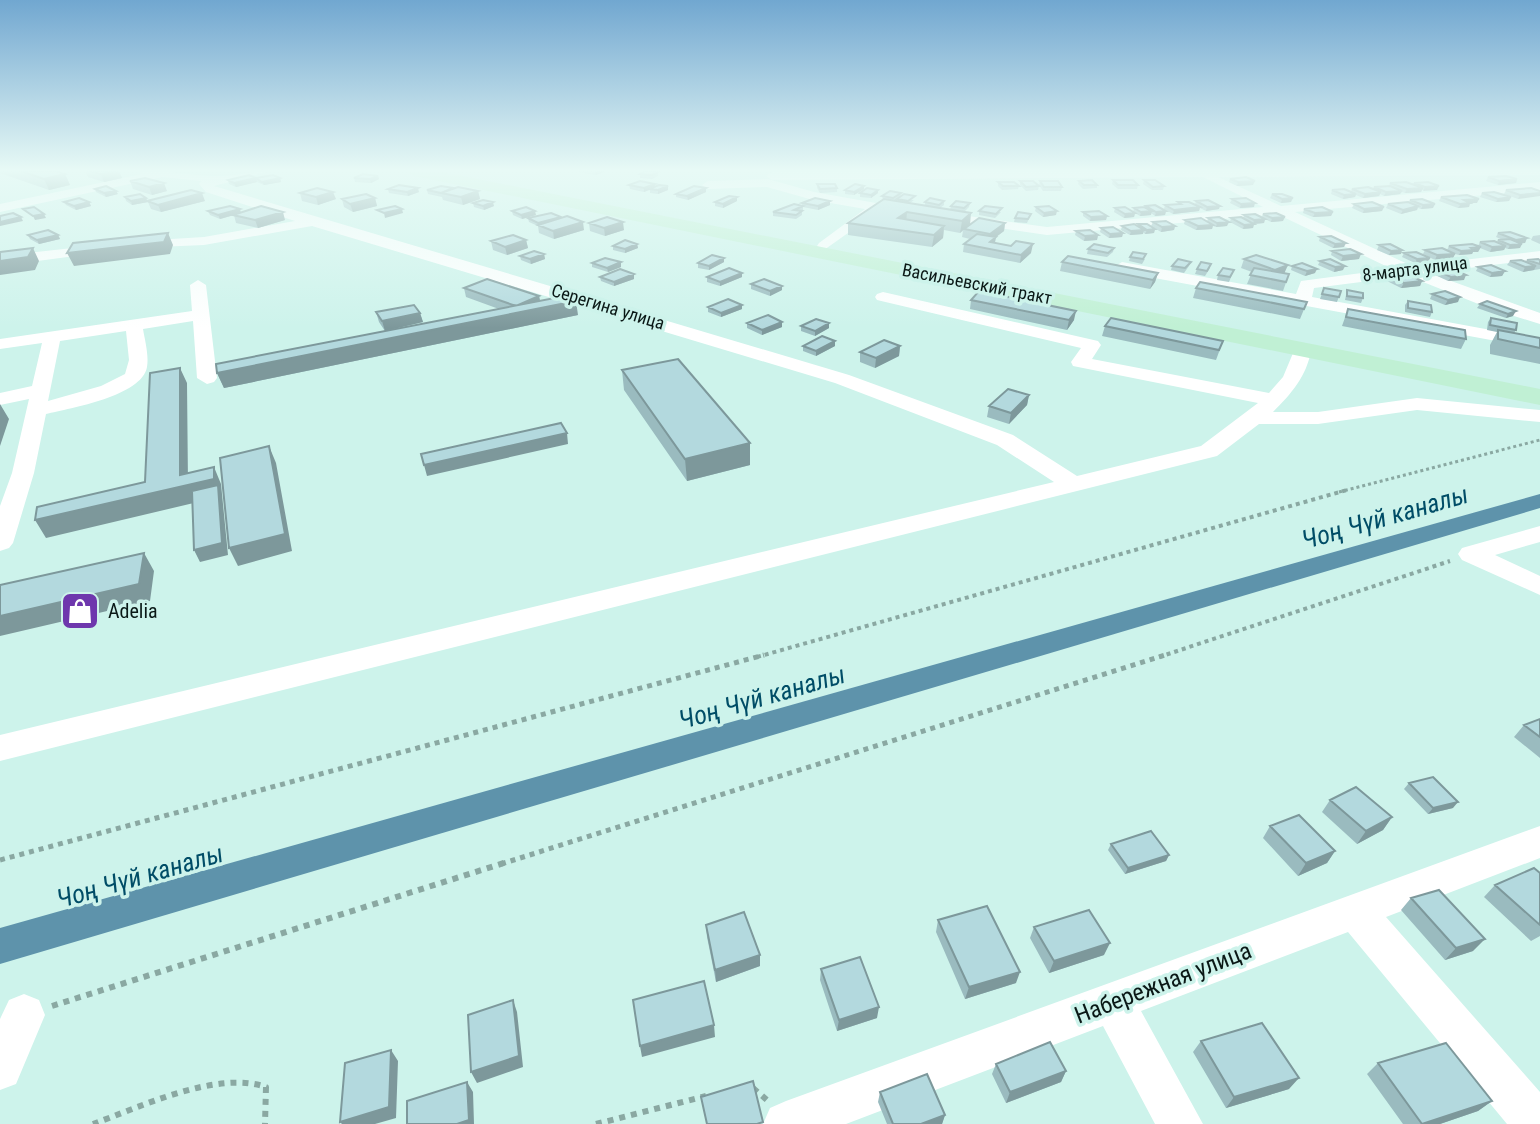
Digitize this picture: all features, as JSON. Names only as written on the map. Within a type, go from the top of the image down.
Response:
[{"type":"main road","name":"Васильевский тракт","points":[[674,223],[1540,397]]},
{"type":"main road","name":"Васильевский тракт","points":[[709,223],[1540,387]]},
{"type":"street","points":[[0,261],[204,241],[301,223]]},
{"type":"street","name":"Серегина улица","points":[[323,223],[842,379],[1005,440],[1074,484]]},
{"type":"street","points":[[824,246],[854,223]]},
{"type":"street","points":[[993,223],[1047,231],[1131,223]]},
{"type":"street","points":[[1310,223],[1496,306],[1540,319]]},
{"type":"street","name":"8-марта улица","points":[[1303,300],[1307,284],[1408,269],[1540,255]]},
{"type":"street","points":[[1109,264],[1540,344]]},
{"type":"street","points":[[198,285],[207,378]]},
{"type":"street","points":[[883,297],[1092,345],[1080,362],[1263,409],[1318,418],[1417,404],[1540,416]]},
{"type":"street","points":[[0,344],[202,315]]},
{"type":"street","points":[[0,399],[40,400],[103,392],[132,379],[137,371],[134,326]]},
{"type":"street","points":[[1,537],[23,473],[52,338]]},
{"type":"street","points":[[0,748],[1209,451],[1263,409],[1302,363],[1302,350]]},
{"type":"street","points":[[1471,554],[1540,534]]},
{"type":"street","points":[[1471,554],[1540,586]]},
{"type":"street","name":"Набережная улица","points":[[786,1124],[1540,842]]},
{"type":"street","points":[[1355,911],[1535,1114]]},
{"type":"street","points":[[1113,1002],[1180,1124]]},
{"type":"street","points":[[0,1068],[24,1015]]},
{"type":"path","points":[[0,860],[864,628],[1345,490],[1540,440]]},
{"type":"path","points":[[24,1015],[1177,651],[1471,554]]},
{"type":"path","points":[[93,1124],[182,1093],[233,1081],[257,1080],[266,1087],[265,1124]]},
{"type":"path","points":[[749,1085],[763,1096],[786,1124]]},
{"type":"path","points":[[596,1124],[719,1092]]},
{"type":"building","points":[[543,223],[578,223],[553,231],[538,225]]},
{"type":"building","points":[[590,223],[618,223],[604,228]]},
{"type":"building","points":[[851,223],[944,226],[934,235]]},
{"type":"building","points":[[972,223],[1004,223],[990,234],[964,229]]},
{"type":"building","points":[[1156,223],[1175,226],[1162,227]]},
{"type":"building","points":[[1134,224],[1144,230],[1131,231],[1122,226]]},
{"type":"building","points":[[1138,224],[1147,224],[1155,229],[1147,230]]},
{"type":"building","points":[[1113,227],[1123,233],[1110,234],[1101,228]]},
{"type":"building","points":[[48,230],[58,235],[37,240],[28,235]]},
{"type":"building","points":[[1090,230],[1098,235],[1085,236],[1076,231]]},
{"type":"building","points":[[1510,232],[1527,238],[1516,240],[1498,233]]},
{"type":"building","points":[[168,233],[164,242],[67,253],[73,243]]},
{"type":"building","points":[[977,234],[996,237],[990,242],[1011,246],[1016,241],[1033,244],[1021,255],[964,244]]},
{"type":"building","points":[[513,235],[526,240],[505,247],[491,241]]},
{"type":"building","points":[[1331,236],[1346,243],[1335,244],[1320,237]]},
{"type":"building","points":[[1510,239],[1522,244],[1510,245],[1498,240]]},
{"type":"building","points":[[625,240],[637,244],[625,249],[613,246]]},
{"type":"building","points":[[1494,241],[1506,246],[1492,247],[1480,242]]},
{"type":"building","points":[[1094,244],[1114,248],[1108,253],[1088,249]]},
{"type":"building","points":[[1390,244],[1402,250],[1391,251],[1379,245]]},
{"type":"building","points":[[1472,244],[1481,247],[1461,251],[1449,246]]},
{"type":"building","points":[[33,248],[28,257],[0,261],[0,252]]},
{"type":"building","points":[[1442,248],[1455,254],[1437,255],[1425,250]]},
{"type":"building","points":[[1350,249],[1361,254],[1343,256],[1332,251]]},
{"type":"building","points":[[534,251],[544,254],[530,259],[520,256]]},
{"type":"building","points":[[1133,252],[1146,254],[1143,259],[1130,257]]},
{"type":"building","points":[[1416,252],[1430,258],[1417,259],[1404,253]]},
{"type":"building","points":[[712,255],[724,258],[709,266],[698,263]]},
{"type":"building","points":[[1256,255],[1288,265],[1275,270],[1244,259]]},
{"type":"building","points":[[1068,256],[1158,273],[1153,280],[1062,262]]},
{"type":"building","points":[[605,258],[621,262],[607,268],[592,263]]},
{"type":"building","points":[[1178,259],[1191,262],[1185,268],[1172,266]]},
{"type":"building","points":[[1330,259],[1345,266],[1335,267],[1320,261]]},
{"type":"building","points":[[1521,260],[1536,266],[1525,267],[1510,261]]},
{"type":"building","points":[[1201,262],[1211,264],[1207,271],[1197,269]]},
{"type":"building","points":[[1302,263],[1317,269],[1307,271],[1292,266]]},
{"type":"building","points":[[1491,265],[1505,271],[1492,273],[1478,267]]},
{"type":"building","points":[[729,268],[742,273],[720,282],[707,277]]},
{"type":"building","points":[[1223,268],[1234,270],[1230,277],[1218,275]]},
{"type":"building","points":[[1254,268],[1289,274],[1286,282],[1250,275]]},
{"type":"building","points":[[1450,268],[1466,275],[1451,277],[1435,270]]},
{"type":"building","points":[[620,269],[634,274],[614,282],[600,277]]},
{"type":"building","points":[[1407,274],[1422,281],[1404,283],[1389,276]]},
{"type":"building","points":[[487,279],[539,296],[516,306],[464,288]]},
{"type":"building","points":[[764,279],[782,286],[770,291],[751,284]]},
{"type":"building","points":[[1200,282],[1307,302],[1304,309],[1196,288]]},
{"type":"building","points":[[1324,288],[1341,291],[1339,297],[1322,294]]},
{"type":"building","points":[[1347,290],[1363,293],[1363,298],[1347,296]]},
{"type":"building","points":[[979,291],[1076,311],[1069,320],[971,300]]},
{"type":"building","points":[[1445,291],[1460,297],[1448,300],[1432,294]]},
{"type":"building","points":[[570,295],[576,301],[217,373],[216,364]]},
{"type":"building","points":[[728,299],[742,305],[721,313],[708,307]]},
{"type":"building","points":[[1408,301],[1431,305],[1432,312],[1408,308]]},
{"type":"building","points":[[1487,301],[1516,311],[1508,314],[1480,304]]},
{"type":"building","points":[[414,305],[420,313],[382,321],[376,312]]},
{"type":"building","points":[[1348,309],[1465,330],[1466,339],[1346,317]]},
{"type":"building","points":[[768,315],[782,322],[762,330],[747,323]]},
{"type":"building","points":[[1111,318],[1223,341],[1219,350],[1105,326]]},
{"type":"building","points":[[1491,318],[1517,323],[1516,330],[1490,325]]},
{"type":"building","points":[[816,319],[829,323],[815,331],[801,326]]},
{"type":"building","points":[[1498,330],[1540,338],[1540,348],[1498,339]]},
{"type":"building","points":[[822,336],[835,341],[816,351],[803,346]]},
{"type":"building","points":[[884,340],[900,346],[876,358],[860,352]]},
{"type":"building","points":[[678,359],[750,443],[685,459],[622,370]]},
{"type":"building","points":[[180,368],[180,475],[214,467],[214,479],[35,520],[37,507],[145,482],[150,373]]},
{"type":"building","points":[[1008,389],[1029,395],[1011,413],[989,406]]},
{"type":"building","points":[[561,423],[567,433],[424,465],[421,454]]},
{"type":"building","points":[[269,446],[285,534],[229,548],[220,458]]},
{"type":"building","points":[[218,485],[222,543],[194,550],[192,491]]},
{"type":"building","points":[[144,553],[139,584],[0,616],[0,585]]},
{"type":"building","points":[[1540,719],[1540,737],[1524,725]]},
{"type":"building","points":[[1433,777],[1458,802],[1433,808],[1409,783]]},
{"type":"building","points":[[1356,787],[1392,817],[1366,831],[1330,800]]},
{"type":"building","points":[[1299,815],[1335,851],[1306,863],[1270,826]]},
{"type":"building","points":[[1151,831],[1169,855],[1128,868],[1111,844]]},
{"type":"building","points":[[1534,868],[1540,873],[1540,925],[1495,885]]},
{"type":"building","points":[[1439,890],[1485,939],[1456,948],[1411,898]]},
{"type":"building","points":[[987,906],[1020,972],[969,987],[938,920]]},
{"type":"building","points":[[1089,910],[1110,943],[1054,961],[1034,927]]},
{"type":"building","points":[[744,912],[760,955],[715,970],[706,925]]},
{"type":"building","points":[[860,957],[879,1007],[839,1020],[821,969]]},
{"type":"building","points":[[704,981],[714,1025],[640,1046],[633,1000]]},
{"type":"building","points":[[513,1000],[519,1056],[471,1072],[468,1015]]},
{"type":"building","points":[[1262,1023],[1299,1078],[1234,1097],[1201,1041]]},
{"type":"building","points":[[1050,1042],[1066,1071],[1010,1092],[996,1064]]},
{"type":"building","points":[[1446,1043],[1492,1101],[1422,1124],[1378,1063]]},
{"type":"building","points":[[391,1050],[389,1107],[340,1122],[345,1063]]},
{"type":"building","points":[[927,1074],[945,1115],[921,1124],[893,1124],[880,1092]]},
{"type":"building","points":[[753,1081],[763,1122],[707,1124],[701,1097]]},
{"type":"building","points":[[467,1082],[469,1120],[457,1124],[407,1124],[407,1101]]},
{"type":"waterway","name":"Чоң Чүй каналы","points":[[0,946],[1540,501]]},
{"type":"place","name":"Adelia","points":[[80,611]]}]
